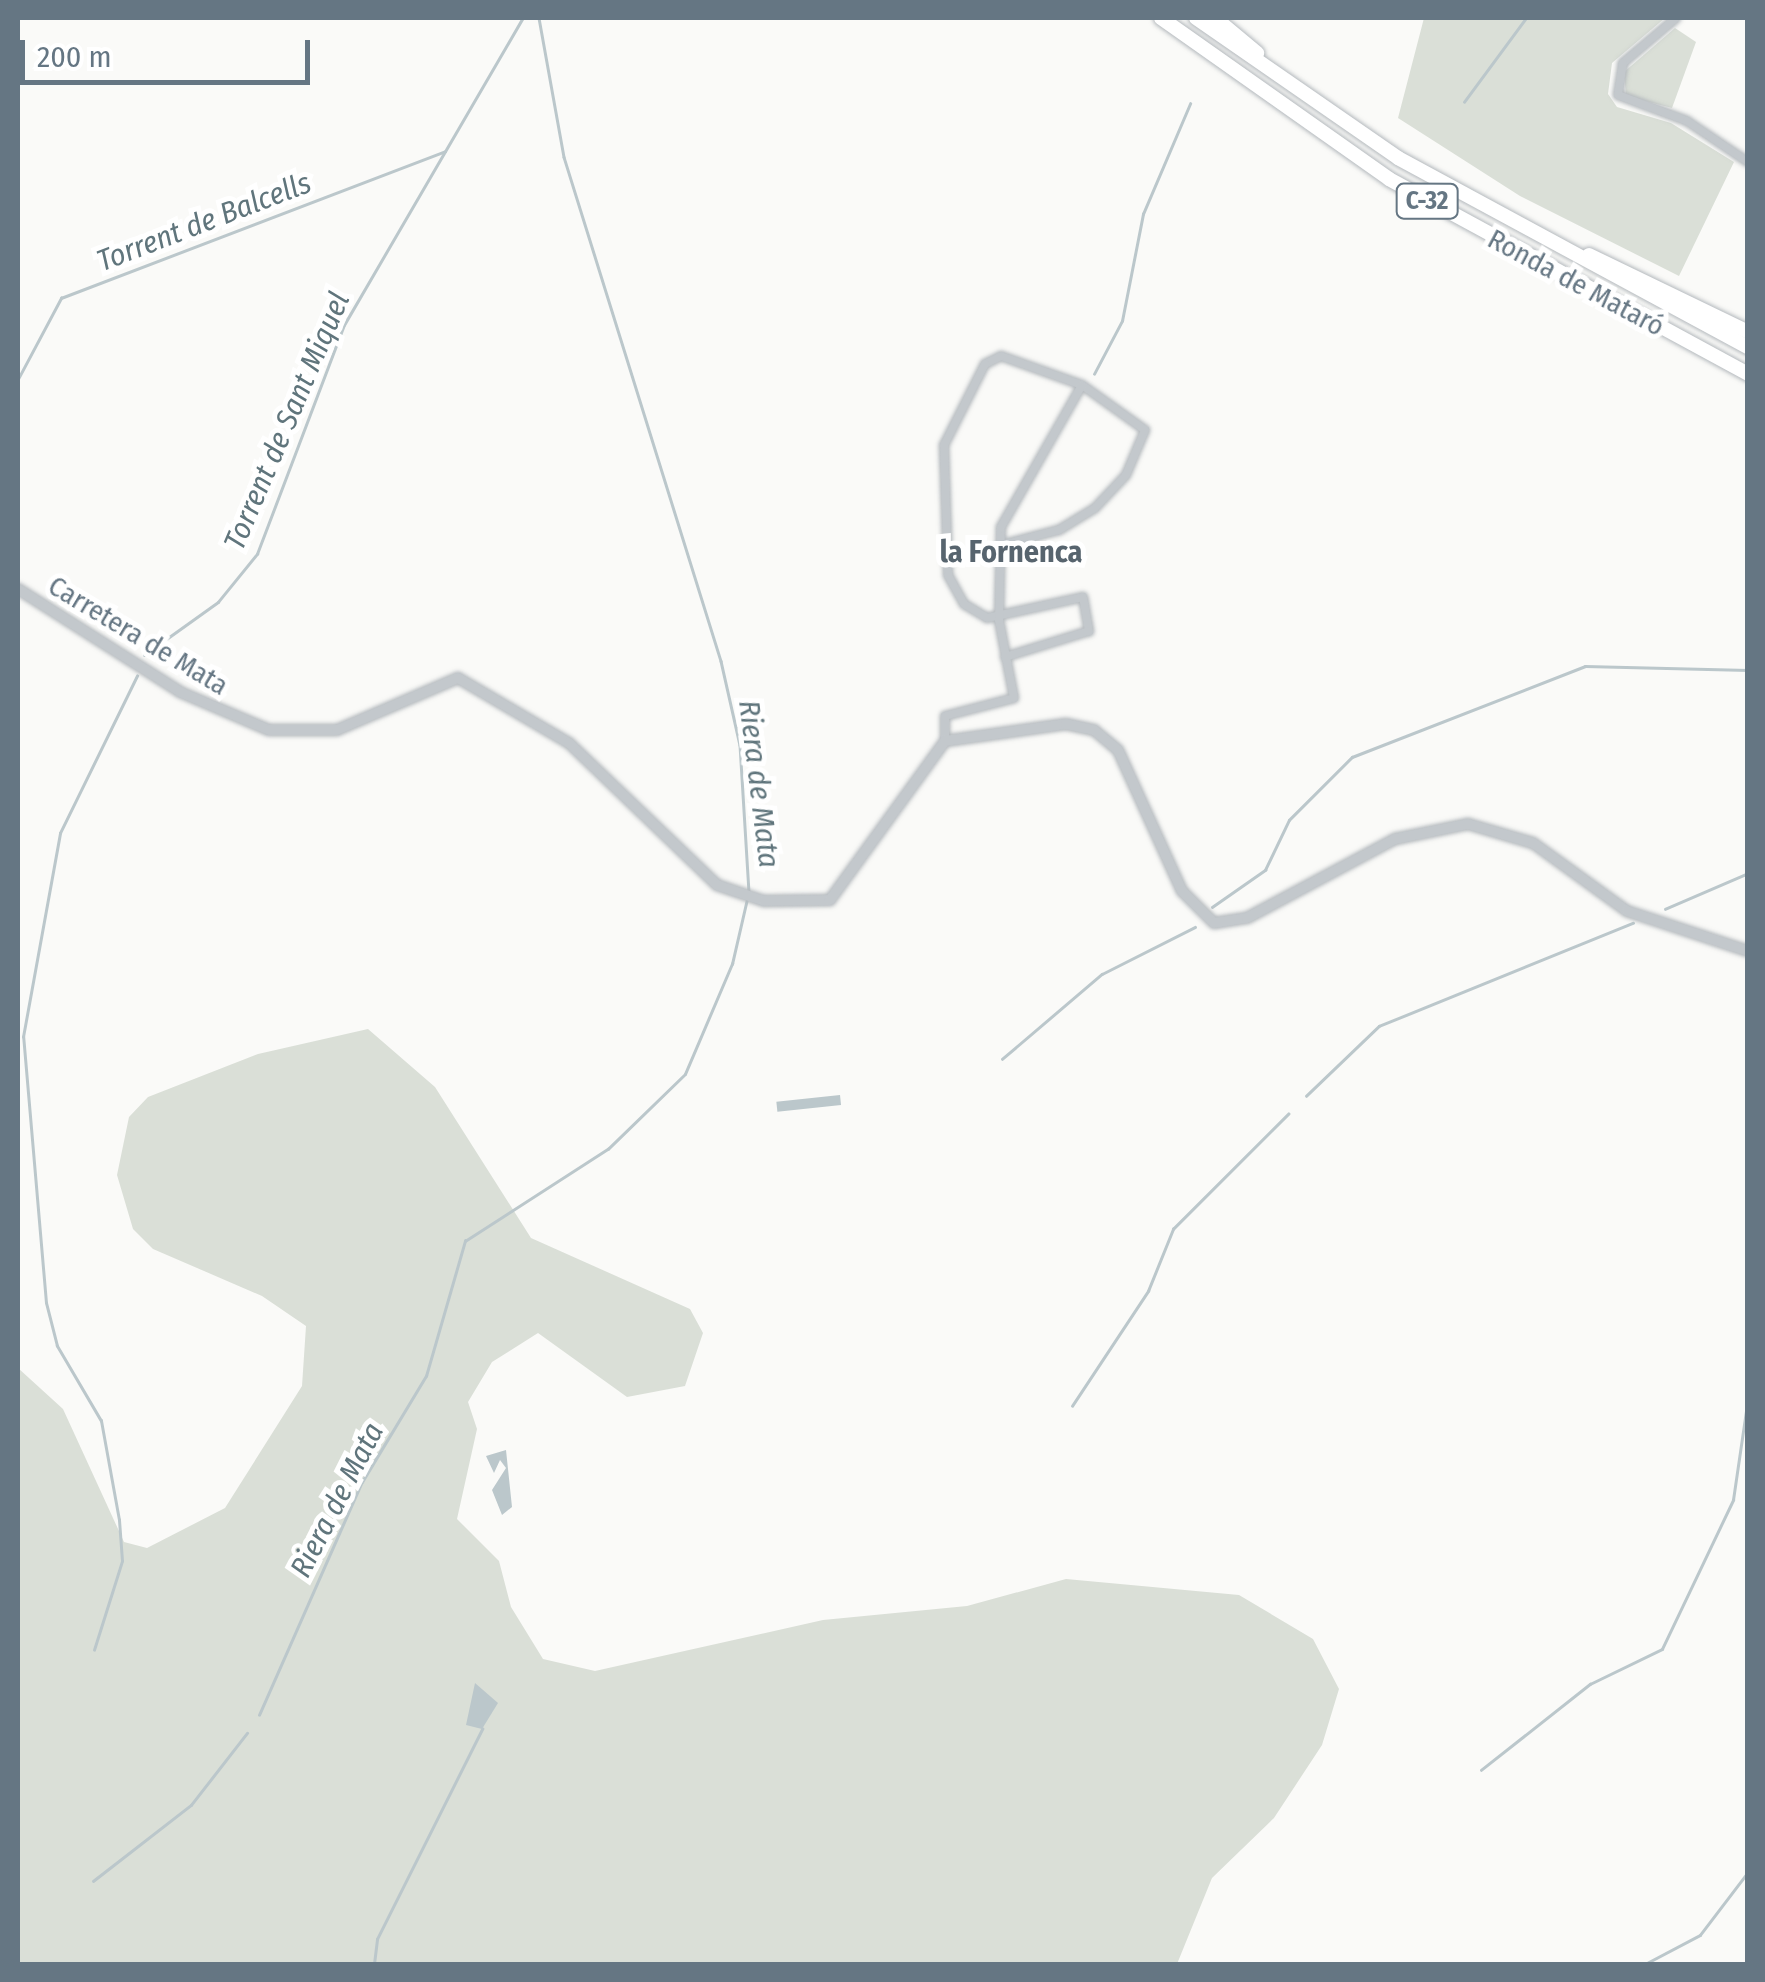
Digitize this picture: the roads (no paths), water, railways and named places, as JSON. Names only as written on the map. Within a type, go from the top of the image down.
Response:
[{"type":"highway","name":"Ronda de Mataró","points":[[1161,18],[1390,180],[1748,374]]},
{"type":"highway","name":"Ronda de Mataró","points":[[1196,18],[1280,80],[1537,236],[1748,347]]},
{"type":"highway","points":[[1215,18],[1280,80]]},
{"type":"highway","points":[[1537,236],[1748,332]]},
{"type":"highway","points":[[1711,355],[1748,382]]},
{"type":"street","points":[[1676,18],[1623,63],[1618,95],[1687,121],[1748,162]]},
{"type":"street","points":[[1001,545],[1079,519],[1136,456],[1141,422],[1082,384],[993,357],[944,446],[948,576],[964,604],[999,620],[1088,601],[1086,636],[1005,657]]},
{"type":"street","points":[[1082,384],[1004,515],[999,620],[1014,698],[945,716],[945,741],[1057,724],[1101,734],[1124,763],[1188,900],[1214,924],[1247,918],[1407,834],[1468,824],[1532,843],[1627,911],[1748,951]]},
{"type":"street","name":"Carretera de Mata","points":[[18,590],[180,692],[282,732],[336,730],[458,678],[569,744],[734,894],[764,901],[830,900],[945,741]]},
{"type":"waterway","name":"Torrent de Sant Miquel","points":[[144,655],[218,602],[257,554],[344,325],[523,18]]},
{"type":"waterway","name":"Riera de Mata","points":[[539,18],[564,157],[721,661],[740,745],[749,891]]},
{"type":"waterway","points":[[1464,102],[1526,18]]},
{"type":"waterway","points":[[1094,374],[1122,321],[1143,214],[1190,104]]},
{"type":"waterway","name":"Torrent de Balcells","points":[[18,379],[61,298],[445,151]]},
{"type":"waterway","points":[[1212,907],[1265,870],[1289,820],[1352,757],[1585,666],[1748,670]]},
{"type":"waterway","name":"Torrent de Sant Miquel","points":[[94,1650],[122,1561],[119,1520],[101,1421],[57,1346],[46,1303],[23,1037],[60,833],[137,676]]},
{"type":"waterway","points":[[1665,909],[1748,873]]},
{"type":"waterway","name":"Riera de Mata","points":[[259,1715],[362,1482],[426,1376],[465,1241],[608,1149],[685,1074],[732,964],[747,899]]},
{"type":"waterway","points":[[1306,1096],[1379,1026],[1633,923]]},
{"type":"waterway","points":[[1002,1059],[1102,974],[1195,927]]},
{"type":"waterway","points":[[1072,1406],[1148,1291],[1173,1229],[1288,1114]]},
{"type":"waterway","points":[[1481,1770],[1590,1684],[1662,1649],[1733,1500],[1748,1397]]},
{"type":"waterway","points":[[374,1964],[377,1939],[482,1729]]},
{"type":"waterway","name":"Riera de Mata","points":[[93,1881],[191,1805],[247,1733]]},
{"type":"waterway","points":[[1645,1964],[1700,1935],[1748,1872]]},
{"type":"district","name":"la Fornenca","points":[[1011,552]]}]
